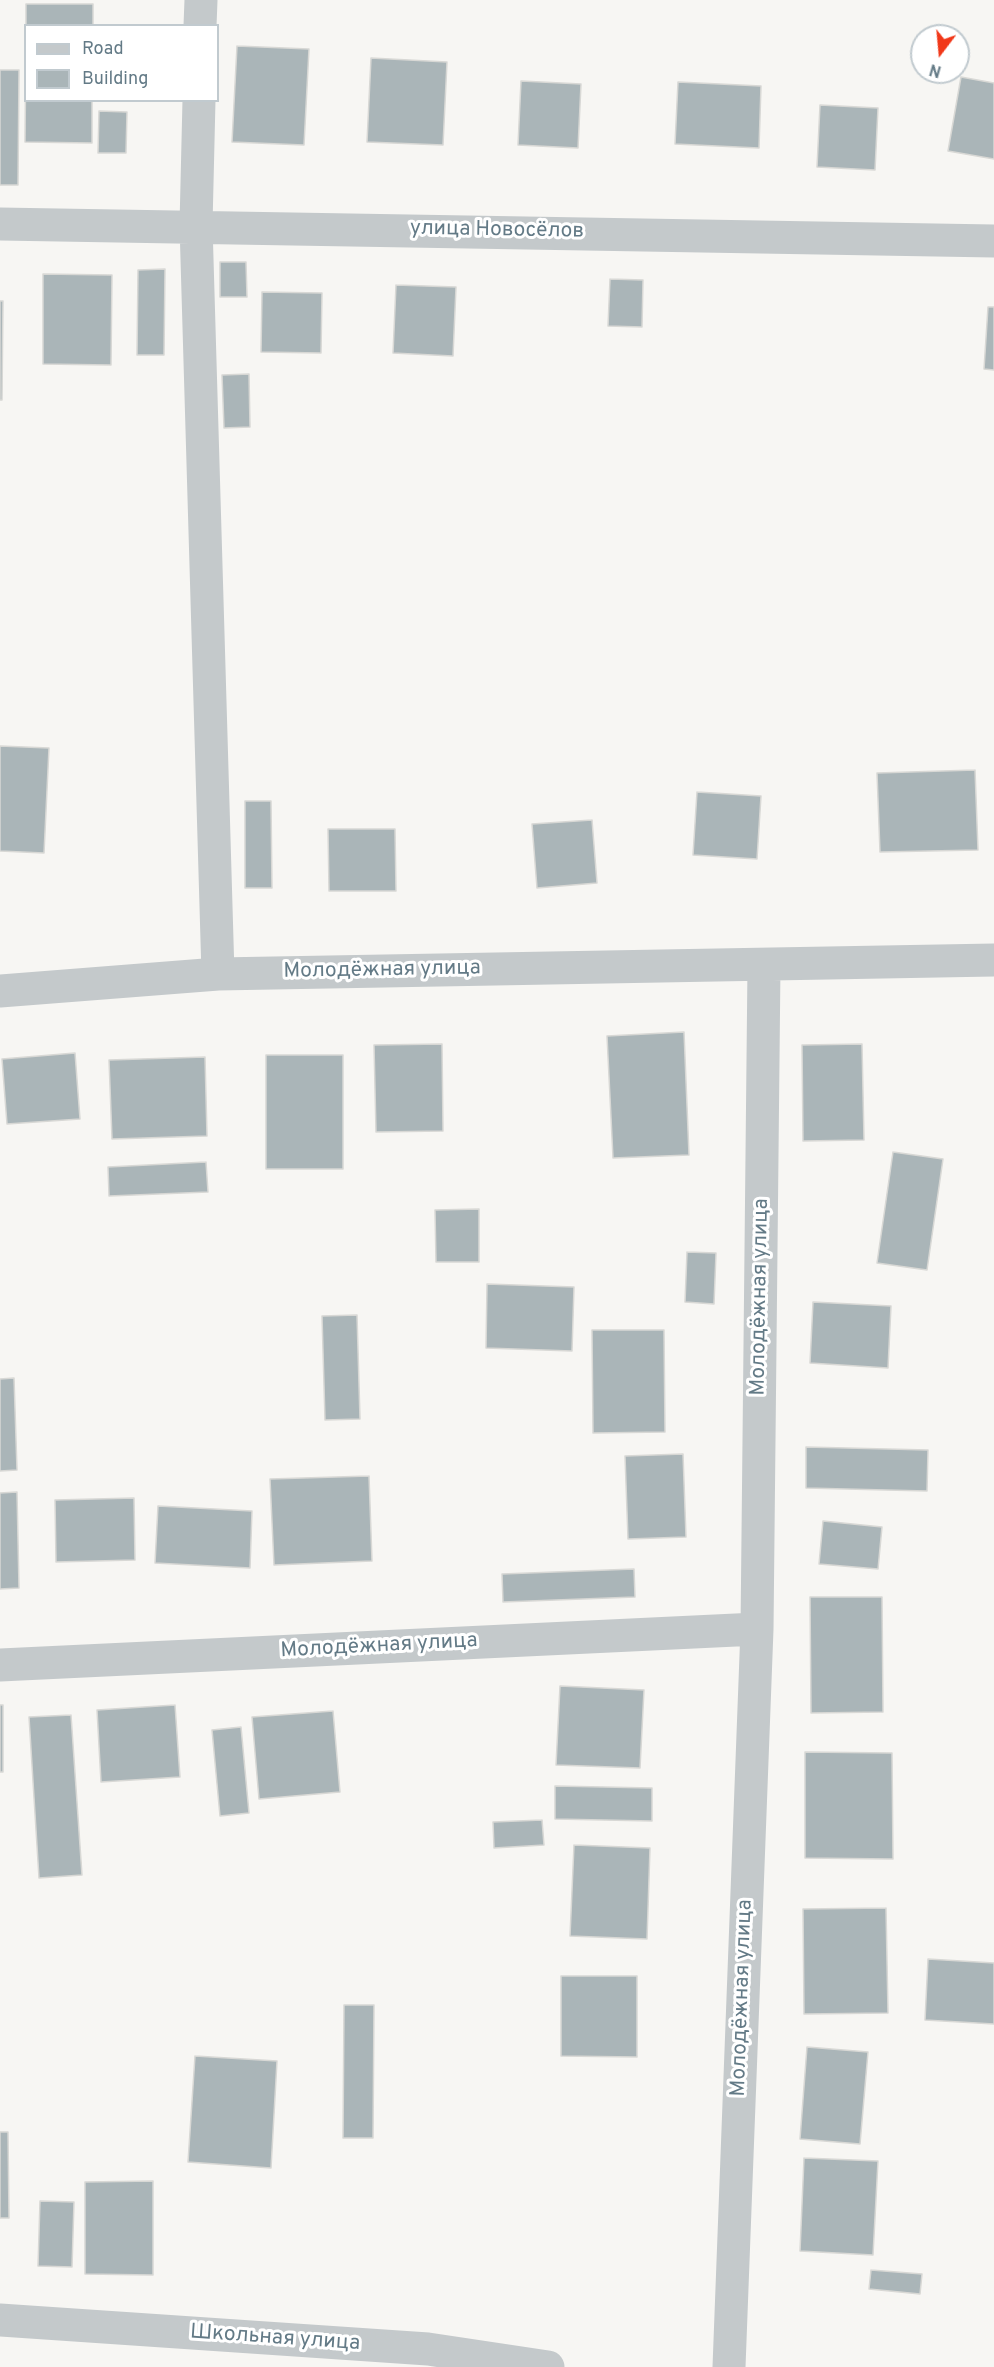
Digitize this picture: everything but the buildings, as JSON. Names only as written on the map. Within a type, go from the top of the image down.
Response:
[{"type":"street","points":[[200,24],[201,0]]},
{"type":"street","points":[[199,102],[196,225],[218,974]]},
{"type":"street","name":"улица Новосёлов","points":[[0,224],[196,225],[994,242]]},
{"type":"street","name":"Молодёжная улица","points":[[0,991],[218,974],[994,960]]},
{"type":"street","name":"Молодёжная улица","points":[[729,2367],[757,1629],[764,965]]},
{"type":"street","name":"Молодёжная улица","points":[[0,1665],[757,1629]]},
{"type":"street","name":"Школьная улица","points":[[0,2320],[428,2349],[548,2367]]}]
